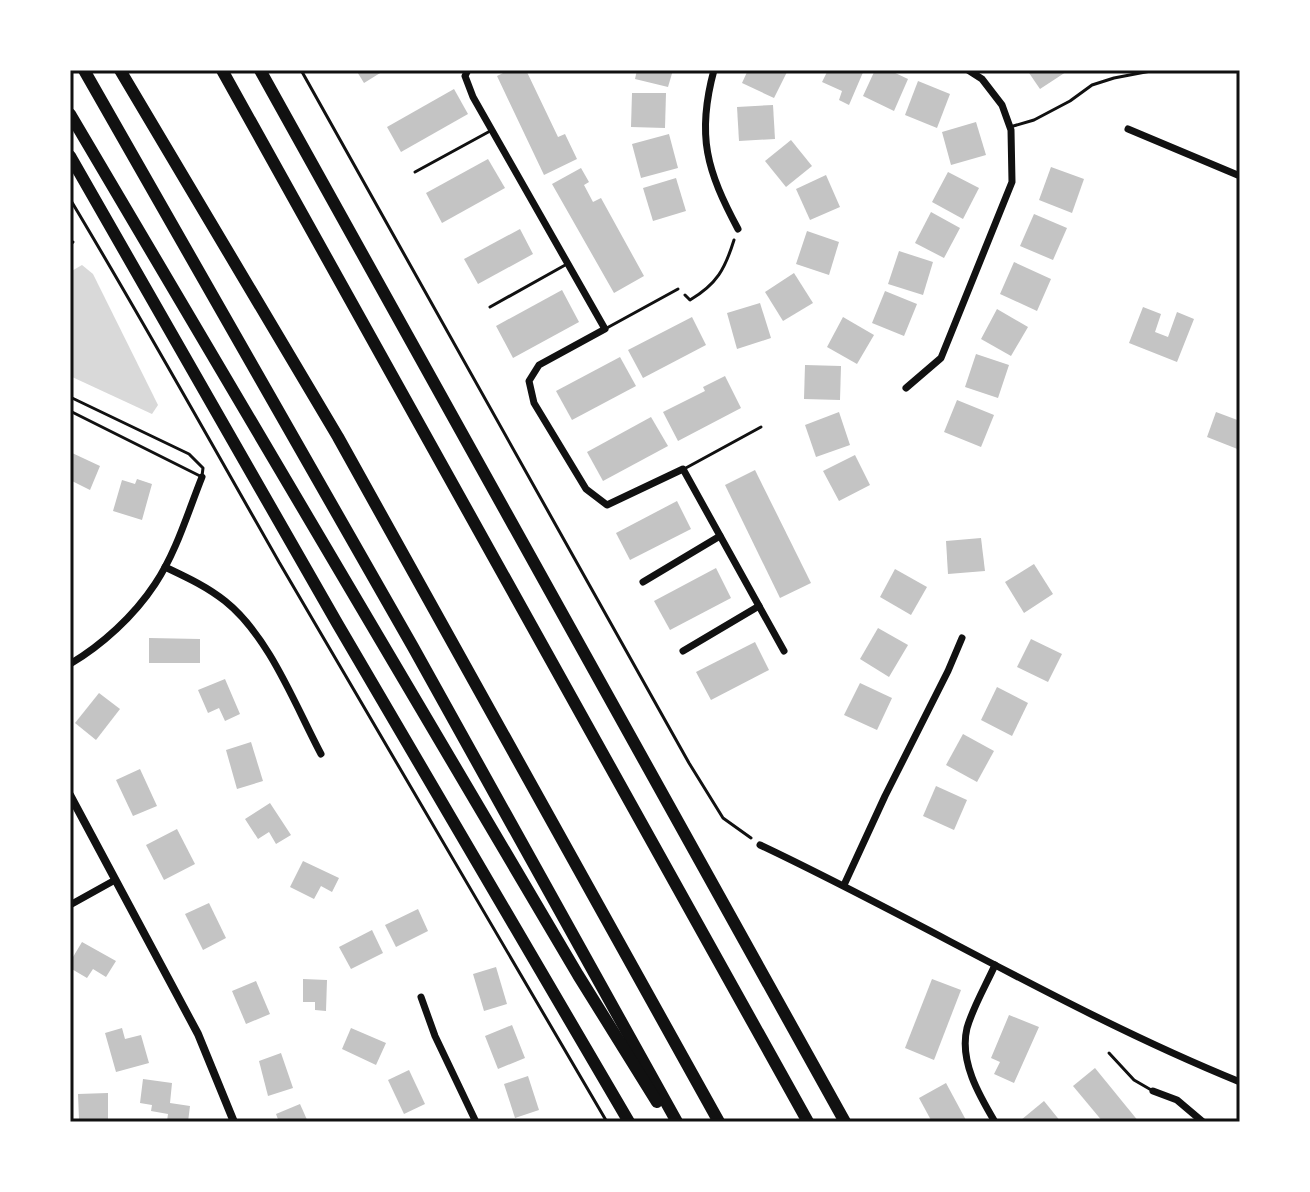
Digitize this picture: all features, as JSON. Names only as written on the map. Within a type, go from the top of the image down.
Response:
[{"type":"highway","points":[[84,70],[413,647],[677,1122]]},
{"type":"highway","points":[[120,70],[346,450],[719,1122]]},
{"type":"highway","points":[[222,70],[808,1122]]},
{"type":"highway","points":[[260,70],[845,1122]]},
{"type":"highway","points":[[70,114],[578,975],[670,1122]]},
{"type":"highway","points":[[70,156],[337,623],[629,1122]]},
{"type":"street","points":[[468,70],[465,76],[473,97],[605,329],[539,365],[529,381],[534,403],[586,489],[607,505],[683,469],[784,651]]},
{"type":"street","points":[[714,70],[706,98],[705,143],[716,188],[738,229]]},
{"type":"street","points":[[906,388],[941,358],[1012,182],[1010,127],[1002,105],[982,79],[968,70]]},
{"type":"street","points":[[1128,129],[1240,176]]},
{"type":"street","points":[[70,664],[120,625],[155,585],[202,477]]},
{"type":"street","points":[[643,582],[720,536]]},
{"type":"street","points":[[165,567],[202,585],[245,620],[267,652],[321,754]]},
{"type":"street","points":[[683,651],[759,606]]},
{"type":"street","points":[[844,885],[962,638]]},
{"type":"street","points":[[70,795],[198,1034],[234,1122]]},
{"type":"street","points":[[760,845],[1191,1062],[1240,1082]]},
{"type":"street","points":[[70,905],[115,880]]},
{"type":"street","points":[[995,965],[967,1028],[965,1053],[976,1088],[995,1122]]},
{"type":"street","points":[[421,997],[435,1036],[476,1122]]},
{"type":"street","points":[[1153,1091],[1177,1100],[1203,1122]]},
{"type":"lane","points":[[1010,127],[1046,114],[1092,85],[1156,70]]},
{"type":"lane","points":[[415,172],[493,129]]},
{"type":"lane","points":[[490,307],[567,264]]},
{"type":"lane","points":[[605,329],[678,289]]},
{"type":"lane","points":[[70,397],[189,454],[203,468],[202,477],[70,411]]},
{"type":"lane","points":[[683,469],[761,427]]},
{"type":"lane","points":[[1109,1053],[1134,1080],[1153,1091]]},
{"type":"path","points":[[301,70],[689,763],[723,818],[760,845]]},
{"type":"path","points":[[70,199],[162,352],[347,678],[607,1122]]},
{"type":"path","points":[[678,289],[690,300],[705,290],[725,268],[738,229]]},
{"type":"shaded area","points":[[82,265],[93,274],[158,405],[152,414],[70,376],[70,272]]},
{"type":"building","points":[[356,70],[385,70],[364,83]]},
{"type":"building","points":[[509,70],[526,70],[558,137],[565,134],[577,159],[544,175],[497,76]]},
{"type":"building","points":[[637,70],[673,70],[668,87],[635,79]]},
{"type":"building","points":[[748,70],[788,70],[774,98],[742,83]]},
{"type":"building","points":[[828,70],[864,70],[849,105],[839,100],[842,91],[822,82]]},
{"type":"building","points":[[875,70],[889,70],[908,79],[894,111],[863,96]]},
{"type":"building","points":[[1027,70],[1069,70],[1040,89]]},
{"type":"building","points":[[918,81],[950,94],[937,128],[905,115]]},
{"type":"building","points":[[454,89],[468,114],[401,152],[387,127]]},
{"type":"building","points":[[632,93],[666,93],[665,128],[631,127]]},
{"type":"building","points":[[773,105],[775,139],[739,141],[737,107]]},
{"type":"building","points":[[976,122],[986,155],[951,165],[942,132]]},
{"type":"building","points":[[669,134],[678,168],[641,178],[632,144]]},
{"type":"building","points":[[791,140],[812,166],[786,187],[765,161]]},
{"type":"building","points":[[488,159],[505,188],[442,223],[426,193]]},
{"type":"building","points":[[1051,167],[1084,179],[1072,213],[1039,200]]},
{"type":"building","points":[[581,168],[589,182],[584,185],[593,202],[601,198],[644,276],[614,293],[552,184]]},
{"type":"building","points":[[948,172],[979,188],[963,219],[932,202]]},
{"type":"building","points":[[826,175],[840,207],[810,220],[796,189]]},
{"type":"building","points":[[676,178],[686,211],[653,221],[643,188]]},
{"type":"building","points":[[931,212],[960,228],[944,258],[915,243]]},
{"type":"building","points":[[1034,214],[1067,228],[1053,260],[1020,246]]},
{"type":"building","points":[[520,229],[533,254],[478,284],[464,259]]},
{"type":"building","points":[[807,231],[839,242],[829,275],[796,264]]},
{"type":"building","points":[[899,251],[933,262],[923,295],[888,284]]},
{"type":"building","points":[[1014,262],[1051,279],[1037,311],[1000,294]]},
{"type":"building","points":[[794,273],[813,303],[783,321],[765,292]]},
{"type":"building","points":[[562,290],[579,322],[513,358],[496,326]]},
{"type":"building","points":[[885,291],[917,304],[904,336],[872,323]]},
{"type":"building","points":[[760,303],[771,338],[737,349],[727,313]]},
{"type":"building","points":[[1143,307],[1161,314],[1155,332],[1168,337],[1177,312],[1194,319],[1177,362],[1129,343]]},
{"type":"building","points":[[997,309],[1028,327],[1011,356],[981,339]]},
{"type":"building","points":[[692,317],[706,345],[643,378],[628,350]]},
{"type":"building","points":[[843,317],[874,335],[857,364],[827,347]]},
{"type":"building","points":[[976,354],[1009,365],[998,398],[965,387]]},
{"type":"building","points":[[620,357],[636,386],[572,420],[556,391]]},
{"type":"building","points":[[805,365],[841,366],[840,400],[804,399]]},
{"type":"building","points":[[725,376],[741,408],[678,441],[663,412],[705,391],[703,387]]},
{"type":"building","points":[[957,400],[994,415],[981,447],[944,432]]},
{"type":"building","points":[[839,412],[850,445],[816,457],[805,425]]},
{"type":"building","points":[[1216,412],[1240,421],[1240,450],[1207,437]]},
{"type":"building","points":[[651,417],[668,446],[603,481],[587,452]]},
{"type":"building","points":[[70,452],[100,466],[90,490],[70,480]]},
{"type":"building","points":[[855,455],[870,485],[839,501],[823,471]]},
{"type":"building","points":[[755,470],[811,583],[780,598],[725,485]]},
{"type":"building","points":[[137,479],[152,484],[142,520],[113,511],[122,480],[135,484]]},
{"type":"building","points":[[677,501],[691,529],[630,560],[616,533]]},
{"type":"building","points":[[981,538],[985,571],[948,574],[946,541]]},
{"type":"building","points":[[1034,564],[1053,594],[1024,613],[1005,582]]},
{"type":"building","points":[[716,568],[731,598],[670,630],[654,601]]},
{"type":"building","points":[[895,569],[927,587],[911,615],[880,597]]},
{"type":"building","points":[[878,628],[908,645],[889,677],[860,659]]},
{"type":"building","points":[[149,638],[200,639],[200,663],[149,663]]},
{"type":"building","points":[[1031,639],[1062,654],[1048,682],[1017,667]]},
{"type":"building","points":[[755,642],[769,670],[711,700],[696,672]]},
{"type":"building","points":[[225,679],[240,714],[225,721],[219,708],[208,713],[198,690]]},
{"type":"building","points":[[860,683],[892,698],[877,730],[844,715]]},
{"type":"building","points":[[997,687],[1028,703],[1012,736],[981,720]]},
{"type":"building","points":[[99,693],[120,709],[96,740],[75,723]]},
{"type":"building","points":[[963,734],[994,751],[977,782],[946,765]]},
{"type":"building","points":[[251,742],[263,781],[237,789],[226,750]]},
{"type":"building","points":[[140,769],[157,806],[133,816],[116,780]]},
{"type":"building","points":[[936,786],[967,800],[954,830],[923,816]]},
{"type":"building","points":[[270,803],[291,835],[276,844],[269,832],[258,839],[245,819]]},
{"type":"building","points":[[177,829],[195,864],[164,880],[146,845]]},
{"type":"building","points":[[303,861],[339,878],[332,892],[321,886],[314,899],[290,887]]},
{"type":"building","points":[[209,903],[226,938],[203,950],[185,914]]},
{"type":"building","points":[[418,909],[428,931],[396,947],[385,925]]},
{"type":"building","points":[[372,930],[383,953],[351,969],[339,947]]},
{"type":"building","points":[[82,942],[116,961],[106,977],[93,969],[87,978],[70,968],[70,962]]},
{"type":"building","points":[[496,967],[507,1004],[484,1011],[473,974]]},
{"type":"building","points":[[303,979],[327,980],[326,1011],[315,1010],[315,1002],[303,1002]]},
{"type":"building","points":[[932,979],[961,990],[934,1060],[905,1048]]},
{"type":"building","points":[[256,981],[270,1014],[246,1024],[232,991]]},
{"type":"building","points":[[1009,1015],[1039,1027],[1014,1083],[994,1074],[1000,1062],[991,1058]]},
{"type":"building","points":[[512,1025],[525,1058],[498,1069],[485,1036]]},
{"type":"building","points":[[122,1028],[125,1039],[141,1035],[149,1063],[116,1072],[105,1033]]},
{"type":"building","points":[[351,1028],[386,1043],[376,1065],[342,1049]]},
{"type":"building","points":[[281,1053],[293,1088],[268,1096],[259,1061]]},
{"type":"building","points":[[1095,1068],[1139,1122],[1103,1122],[1073,1086]]},
{"type":"building","points":[[409,1070],[425,1104],[404,1114],[388,1080]]},
{"type":"building","points":[[528,1076],[539,1110],[515,1118],[504,1084]]},
{"type":"building","points":[[143,1079],[172,1083],[170,1103],[190,1106],[188,1122],[167,1121],[168,1114],[151,1111],[152,1105],[140,1103]]},
{"type":"building","points":[[946,1083],[967,1122],[932,1122],[919,1098]]},
{"type":"building","points":[[108,1093],[108,1122],[79,1119],[78,1094]]},
{"type":"building","points":[[1044,1101],[1061,1122],[1021,1120]]},
{"type":"building","points":[[300,1104],[308,1122],[279,1122],[276,1114]]}]
